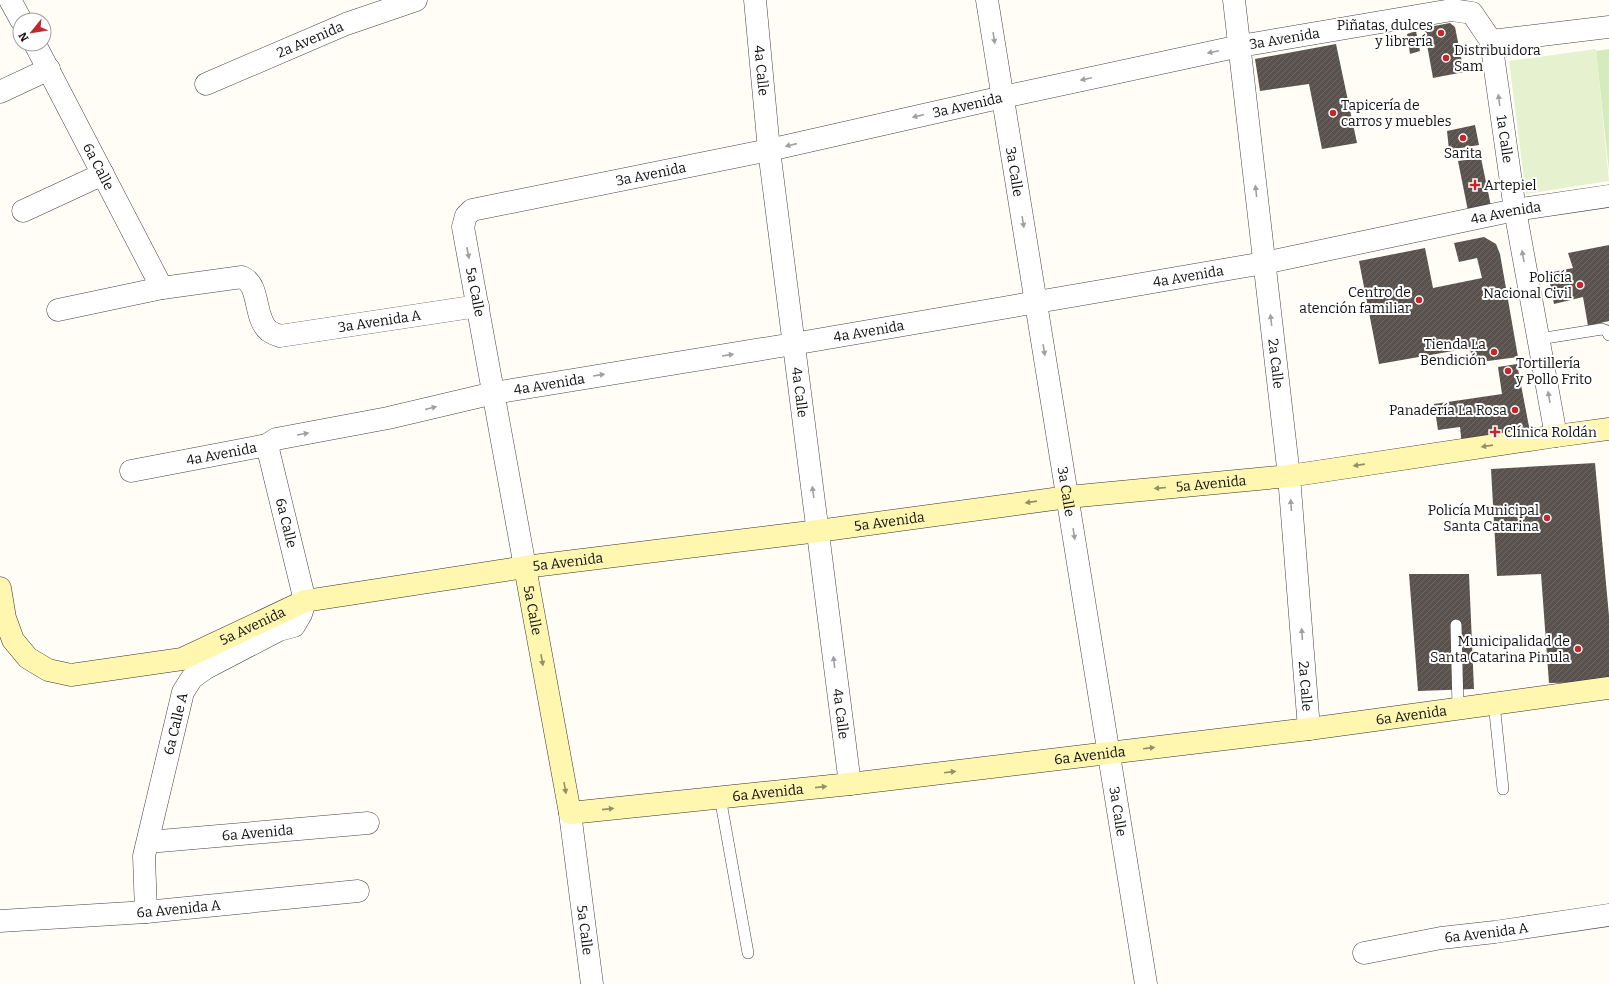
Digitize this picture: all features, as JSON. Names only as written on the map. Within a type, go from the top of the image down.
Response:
[{"type":"street","points":[[10,0],[17,12]]},
{"type":"street","name":"2a Avenida","points":[[206,84],[346,24],[416,0]]},
{"type":"street","name":"4a Calle","points":[[756,0],[769,150],[850,784]]},
{"type":"street","name":"3a Calle","points":[[988,0],[1146,984]]},
{"type":"street","name":"2a Calle","points":[[1234,0],[1289,476],[1309,729]]},
{"type":"street","name":"3a Avenida","points":[[466,216],[476,209],[769,150],[1003,97],[1240,46],[1452,10],[1472,13]]},
{"type":"street","name":"1a Calle","points":[[1472,13],[1491,41],[1515,210],[1556,436]]},
{"type":"street","points":[[1491,41],[1609,27]]},
{"type":"street","name":"6a Calle","points":[[39,52],[162,288]]},
{"type":"street","points":[[0,92],[49,69]]},
{"type":"street","points":[[23,211],[103,174]]},
{"type":"street","name":"4a Avenida","points":[[131,471],[267,445],[276,439],[388,418],[494,392],[1037,303],[1264,263],[1515,210],[1609,196]]},
{"type":"street","name":"5a Calle","points":[[466,216],[463,227],[570,813],[592,984]]},
{"type":"street","name":"3a Avenida A","points":[[162,288],[242,277],[251,284],[262,322],[269,331],[280,336],[478,306]]},
{"type":"street","points":[[58,310],[162,288]]},
{"type":"street","name":"5a Avenida","points":[[0,588],[5,618],[13,640],[28,658],[48,670],[71,675],[182,659],[305,601],[525,567],[818,531],[1068,496],[1289,476],[1609,429]]},
{"type":"street","name":"6a Calle","points":[[267,445],[305,601]]},
{"type":"street","name":"6a Calle A","points":[[146,912],[144,856],[183,692],[192,678],[206,668],[279,630],[294,626],[301,614],[305,601]]},
{"type":"street","name":"6a Avenida","points":[[570,813],[850,784],[1309,729],[1609,688]]},
{"type":"street","name":"6a Avenida","points":[[148,842],[368,823]]},
{"type":"street","name":"6a Avenida A","points":[[0,921],[146,912],[358,891]]},
{"type":"street","name":"6a Avenida A","points":[[1364,953],[1441,938],[1495,932],[1609,915]]},
{"type":"lane","points":[[1538,339],[1602,329],[1607,331],[1609,335]]},
{"type":"lane","points":[[1456,625],[1458,708]]},
{"type":"lane","points":[[1494,703],[1503,789]]},
{"type":"lane","points":[[720,797],[748,953]]},
{"type":"green space","points":[[1596,49],[1609,181],[1526,194],[1509,61]]},
{"type":"green space","points":[[1609,49],[1609,171],[1596,51]]},
{"type":"building","name":"Distribuidora Sam","points":[[1450,23],[1455,27],[1464,72],[1433,78],[1424,28]]},
{"type":"building","points":[[1416,31],[1420,51],[1410,54],[1407,34]]},
{"type":"building","name":"Tapicería de carros y muebles","points":[[1336,44],[1357,143],[1322,149],[1309,84],[1260,91],[1255,59]]},
{"type":"building","name":"Sarita","points":[[1475,125],[1479,145],[1449,150],[1447,131]]},
{"type":"building","points":[[1481,158],[1492,211],[1469,216],[1458,161]]},
{"type":"building","name":"Centro de atención familiar","points":[[1484,237],[1496,244],[1500,254],[1518,357],[1473,363],[1470,348],[1379,364],[1359,261],[1425,248],[1433,288],[1482,278],[1477,258],[1459,262],[1454,243]]},
{"type":"building","name":"Policía Nacional Civil","points":[[1609,245],[1609,321],[1588,326],[1583,297],[1554,304],[1548,273],[1573,268],[1568,253]]},
{"type":"building","points":[[1517,364],[1531,437],[1462,446],[1460,427],[1438,430],[1434,404],[1502,394],[1498,367]]},
{"type":"building","name":"Policía Municipal Santa Catarina","points":[[1595,463],[1609,616],[1609,682],[1549,683],[1541,574],[1497,576],[1491,469]]},
{"type":"building","points":[[1409,574],[1469,574],[1474,689],[1418,691]]},
{"type":"place","name":"Piñatas, dulces y librería","points":[[1441,33]]},
{"type":"place","name":"Distribuidora Sam","points":[[1446,58]]},
{"type":"place","name":"Tapicería de carros y muebles","points":[[1333,113]]},
{"type":"place","name":"Sarita","points":[[1463,138]]},
{"type":"place","name":"Artepiel","points":[[1475,185]]},
{"type":"place","name":"Policía Nacional Civil","points":[[1580,285]]},
{"type":"place","name":"Centro de atención familiar","points":[[1419,300]]},
{"type":"place","name":"Tienda La Bendición","points":[[1494,352]]},
{"type":"place","name":"Tortillería y Pollo Frito","points":[[1508,371]]},
{"type":"place","name":"Panadería La Rosa","points":[[1515,410]]},
{"type":"place","name":"Clínica Roldán","points":[[1495,432]]},
{"type":"place","name":"Policía Municipal Santa Catarina","points":[[1547,518]]},
{"type":"place","name":"Municipalidad de Santa Catarina Pinula","points":[[1578,649]]}]
